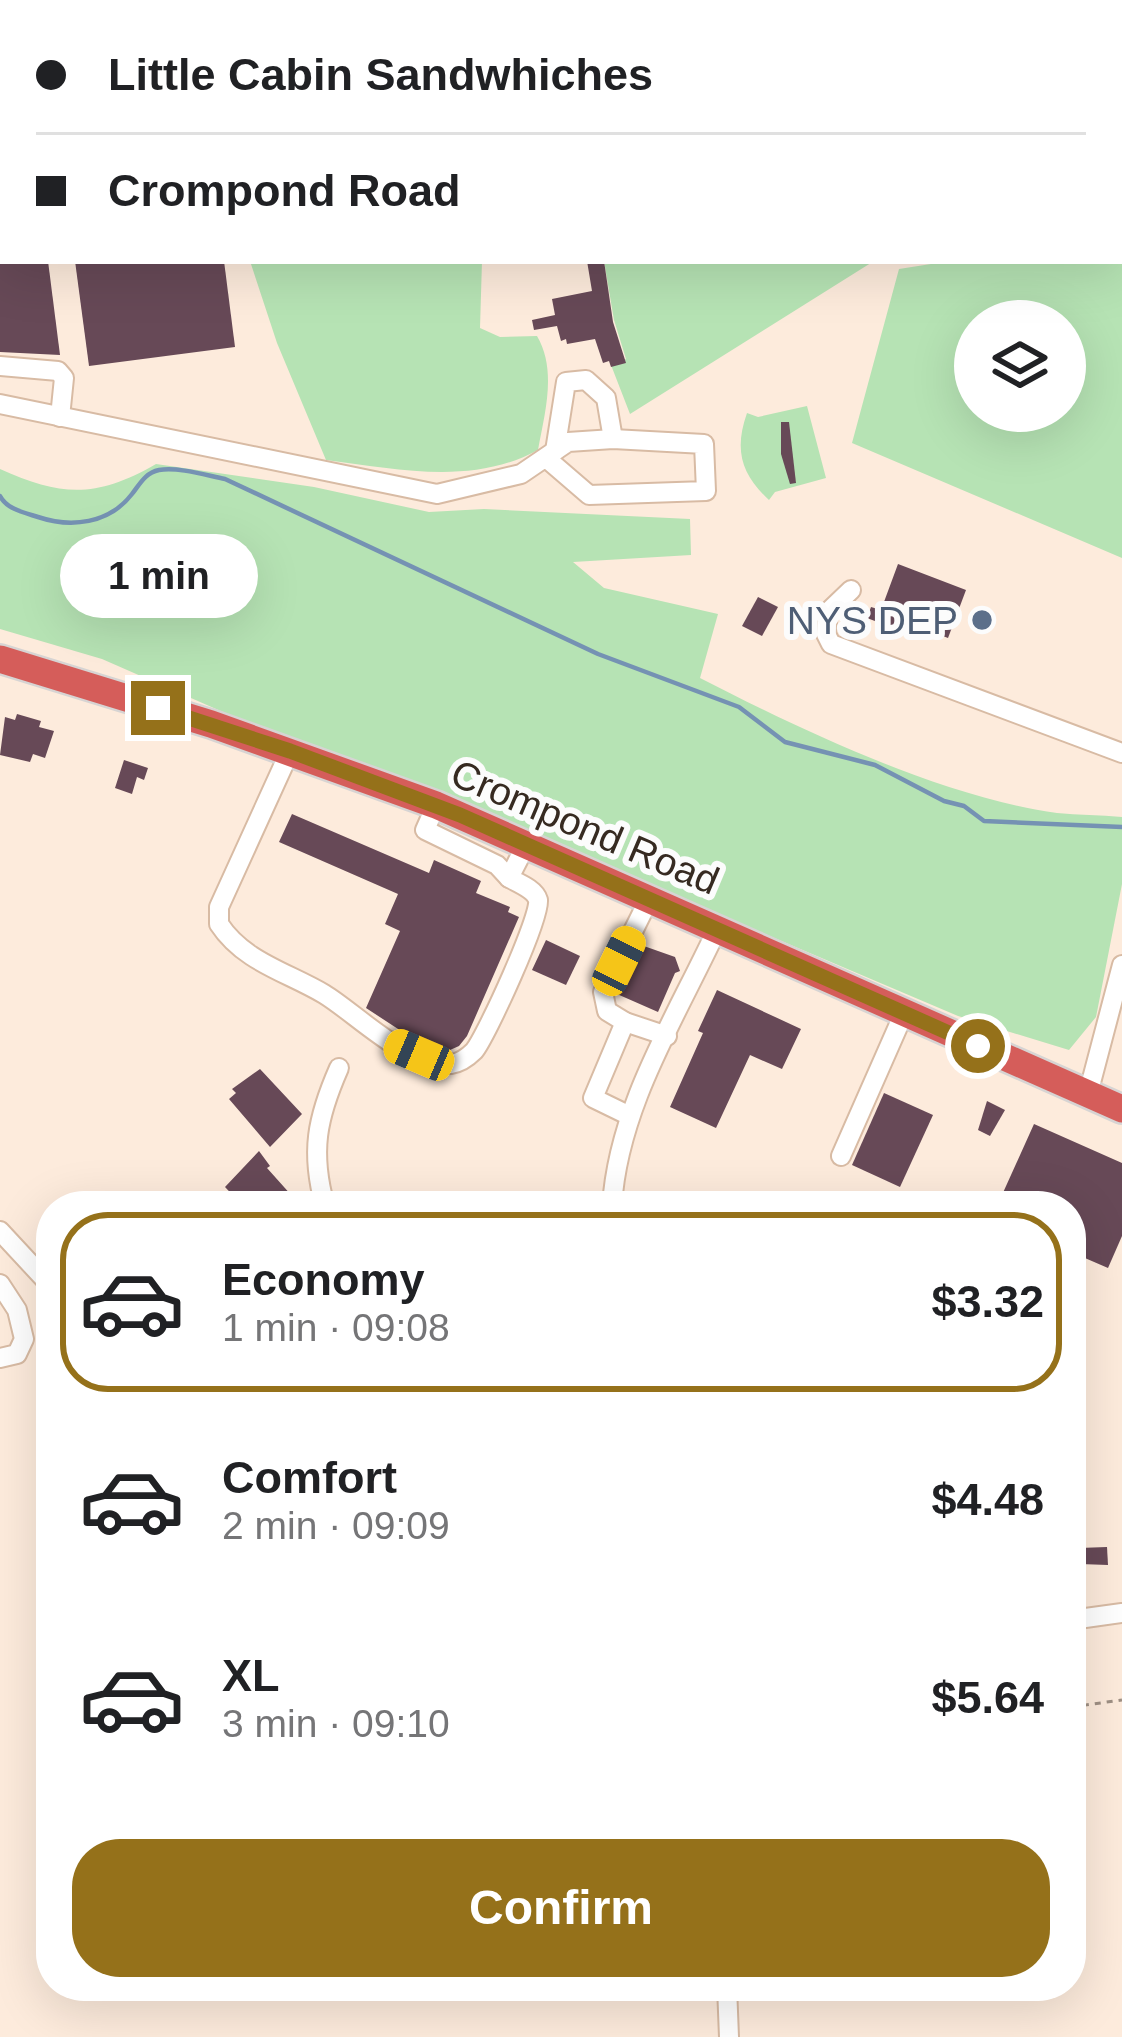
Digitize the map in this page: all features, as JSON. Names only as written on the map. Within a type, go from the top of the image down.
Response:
[{"type":"highway","name":"Crompond Road","points":[[0,659],[290,751],[436,805],[1122,1109]]},
{"type":"street","points":[[0,366],[58,371],[64,378],[60,417]]},
{"type":"street","points":[[550,455],[566,382],[586,380],[606,398],[613,439]]},
{"type":"street","points":[[0,404],[437,494],[521,474],[568,442],[613,439],[704,444],[706,491],[589,495],[550,455]]},
{"type":"street","points":[[851,590],[828,612],[826,634],[831,644],[1122,753]]},
{"type":"street","points":[[290,751],[219,907],[219,924],[245,952],[333,1000],[388,1042],[437,1063],[453,1064],[476,1049],[538,900],[497,865],[425,830],[436,805]]},
{"type":"street","points":[[509,878],[527,843]]},
{"type":"street","points":[[650,897],[604,992],[607,1011],[667,1036]]},
{"type":"street","points":[[614,1191],[631,1116],[718,927]]},
{"type":"street","points":[[1088,1094],[1122,965]]},
{"type":"street","points":[[841,1156],[904,1013]]},
{"type":"street","points":[[625,1022],[592,1098],[631,1116]]},
{"type":"street","points":[[321,1191],[314,1165],[316,1144],[339,1068]]},
{"type":"street","points":[[0,1231],[36,1270]]},
{"type":"street","points":[[0,1284],[17,1310],[24,1339],[17,1354],[0,1358]]},
{"type":"street","points":[[1086,1618],[1122,1613]]},
{"type":"street","points":[[728,2001],[729,2037]]},
{"type":"path","points":[[1086,1704],[1122,1700]]},
{"type":"green space","points":[[251,264],[482,264],[480,328],[500,337],[537,336],[543,349],[548,392],[538,450],[513,461],[461,471],[326,460],[277,343]]},
{"type":"green space","points":[[605,264],[869,264],[630,414],[611,365],[626,359]]},
{"type":"green space","points":[[931,264],[1122,264],[1122,558],[852,443],[899,269]]},
{"type":"green space","points":[[807,406],[826,478],[775,492],[769,500],[752,481],[743,461],[741,439],[747,413],[758,417]]},
{"type":"green space","points":[[156,464],[314,487],[429,512],[484,509],[690,519],[691,555],[573,562],[604,588],[718,614],[700,678],[828,740],[967,793],[1057,813],[1122,817],[1122,884],[1096,1017],[1069,1050],[958,1016],[367,765],[232,716],[102,659],[0,629],[0,469],[42,485],[79,490],[115,483]]},
{"type":"building","points":[[0,264],[48,264],[60,355],[0,352]]},
{"type":"building","points":[[75,264],[224,264],[235,347],[89,366]]},
{"type":"building","points":[[588,264],[604,264],[613,322],[626,363],[611,367],[609,361],[603,363],[595,339],[567,344],[566,339],[561,341],[557,326],[534,330],[532,320],[555,315],[552,299],[592,291]]},
{"type":"building","points":[[781,422],[789,422],[796,483],[790,484],[781,454]]},
{"type":"building","points":[[898,564],[966,590],[948,638],[922,628],[919,638],[867,618],[871,607],[881,610]]},
{"type":"building","points":[[758,597],[778,607],[762,636],[742,626]]},
{"type":"building","points":[[17,714],[41,721],[39,727],[54,731],[45,758],[33,754],[30,762],[0,755],[5,717],[15,720]]},
{"type":"building","points":[[124,760],[148,768],[144,780],[137,777],[132,794],[115,788]]},
{"type":"building","points":[[292,814],[429,873],[434,860],[481,881],[476,893],[510,907],[508,912],[519,917],[459,1046],[450,1050],[421,1044],[366,1008],[400,931],[385,924],[398,894],[279,842]]},
{"type":"building","points":[[546,940],[580,956],[566,985],[532,970]]},
{"type":"building","points":[[641,945],[675,957],[680,971],[658,1012],[617,994]]},
{"type":"building","points":[[717,990],[801,1029],[782,1069],[750,1055],[716,1128],[670,1107]]},
{"type":"building","points":[[260,1069],[302,1114],[270,1147],[229,1099],[236,1093],[232,1089]]},
{"type":"building","points":[[884,1093],[933,1115],[900,1187],[852,1165]]},
{"type":"building","points":[[987,1101],[1005,1110],[990,1136],[978,1130]]},
{"type":"building","points":[[1034,1124],[1122,1163],[1122,1236],[1108,1268],[1086,1258],[1086,1191],[1004,1191]]},
{"type":"building","points":[[259,1151],[288,1191],[229,1191],[225,1187]]},
{"type":"building","points":[[1107,1547],[1108,1565],[1086,1564],[1086,1548]]},
{"type":"waterway","points":[[0,496],[21,512],[76,522],[112,512],[146,476],[159,470],[225,479],[598,654],[739,707],[785,742],[875,765],[944,801],[964,806],[984,821],[1122,827]]},
{"type":"place","name":"NYS DEP","points":[[982,620]]},
{"type":"route","points":[[158,708],[460,815],[978,1046]]}]
